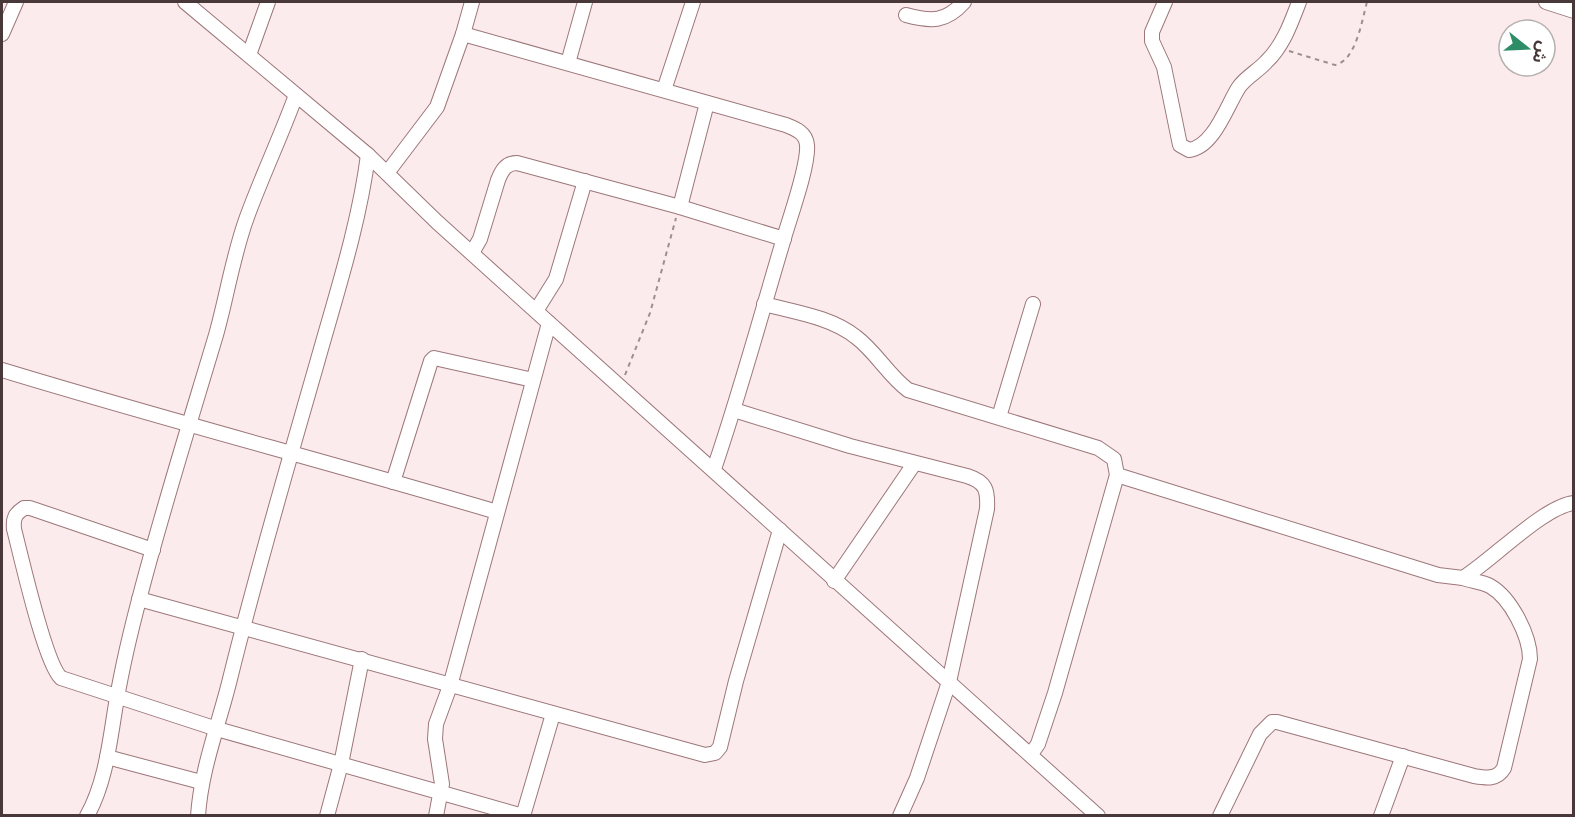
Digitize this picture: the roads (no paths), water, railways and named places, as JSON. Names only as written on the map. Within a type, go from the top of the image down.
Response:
[{"type":"street","points":[[2,34],[16,2]]},
{"type":"street","points":[[185,2],[368,155],[549,323],[1098,816]]},
{"type":"street","points":[[249,55],[268,2]]},
{"type":"street","points":[[387,172],[437,107],[464,34],[472,2]]},
{"type":"street","points":[[568,63],[585,2]]},
{"type":"street","points":[[664,90],[693,2]]},
{"type":"street","points":[[906,15],[926,21],[942,19],[964,2]]},
{"type":"street","points":[[1165,2],[1152,32],[1152,41],[1164,67],[1180,144],[1184,149],[1194,149],[1214,131],[1241,85],[1265,64],[1278,48],[1299,2]]},
{"type":"street","points":[[1546,2],[1574,11]]},
{"type":"street","points":[[464,34],[786,125],[799,130],[806,138],[808,147],[806,160],[734,410],[714,469]]},
{"type":"street","points":[[87,816],[98,791],[107,757],[117,697],[153,550],[217,332],[247,218],[296,95]]},
{"type":"street","points":[[680,207],[707,102]]},
{"type":"street","points":[[198,816],[201,782],[355,223],[368,155]]},
{"type":"street","points":[[472,253],[480,239],[498,180],[506,165],[517,163],[680,207],[783,239]]},
{"type":"street","points":[[536,311],[556,279],[585,181]]},
{"type":"street","points":[[764,304],[832,323],[849,331],[869,348],[898,383],[908,390],[1098,448],[1114,459],[1117,474],[1055,693],[1038,744],[1031,754]]},
{"type":"street","points":[[999,417],[1033,304]]},
{"type":"street","points":[[436,816],[442,792],[435,739],[436,724],[450,686],[549,323]]},
{"type":"street","points":[[393,482],[429,367],[434,358],[533,380]]},
{"type":"street","points":[[2,370],[497,512]]},
{"type":"street","points":[[734,410],[914,464],[978,479],[985,486],[987,509],[949,682],[917,778],[900,816]]},
{"type":"street","points":[[834,580],[914,464]]},
{"type":"street","points":[[1117,474],[1438,575],[1463,578],[1487,585],[1495,590],[1518,619],[1528,641],[1530,659],[1504,768],[1500,774],[1492,778],[1464,774],[1272,722],[1260,734],[1220,816]]},
{"type":"street","points":[[1463,578],[1555,509],[1574,503]]},
{"type":"street","points":[[153,550],[30,508],[19,511],[13,521],[36,611],[54,670],[62,678],[217,729],[523,816],[553,714]]},
{"type":"street","points":[[140,599],[705,755],[718,751],[780,530]]},
{"type":"street","points":[[327,816],[341,764],[362,659]]},
{"type":"street","points":[[1381,816],[1403,756]]},
{"type":"street","points":[[107,757],[201,782]]}]
